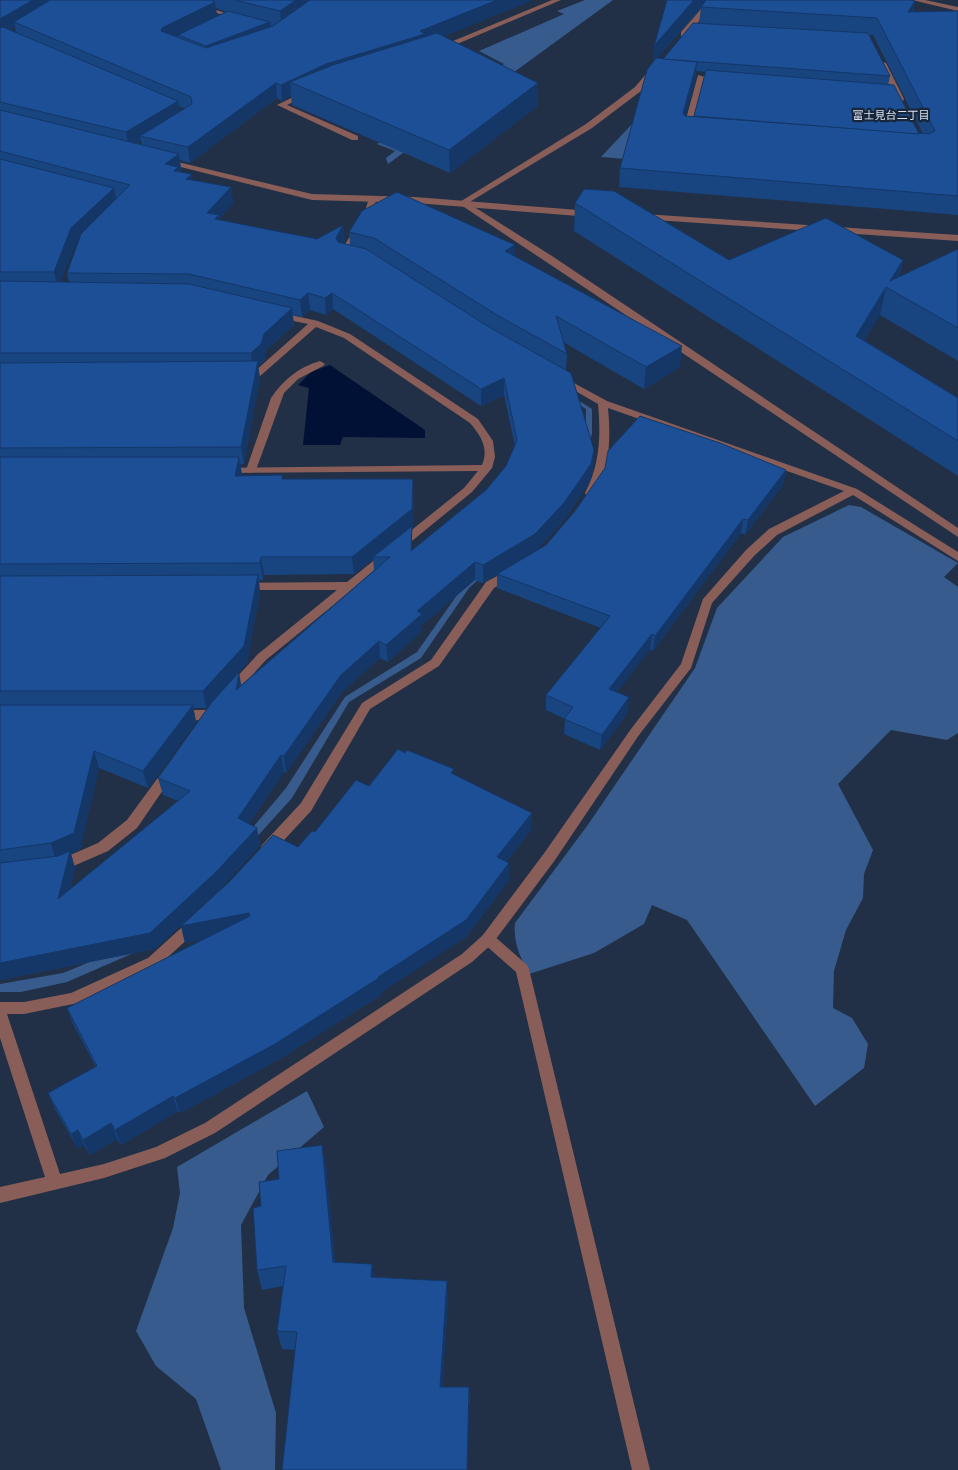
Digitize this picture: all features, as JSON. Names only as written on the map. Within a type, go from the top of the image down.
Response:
[{"type":"street","points":[[180,0],[228,16],[247,20]]},
{"type":"street","points":[[432,52],[558,0]]},
{"type":"street","points":[[677,42],[713,0]]},
{"type":"street","points":[[915,0],[958,9]]},
{"type":"street","points":[[220,20],[228,16]]},
{"type":"street","points":[[689,28],[699,28]]},
{"type":"street","points":[[879,56],[904,108]]},
{"type":"street","points":[[462,203],[589,126],[638,89],[658,65]]},
{"type":"street","points":[[652,72],[662,73]]},
{"type":"street","points":[[691,76],[710,78]]},
{"type":"street","points":[[696,131],[686,130],[701,77]]},
{"type":"street","points":[[314,90],[281,105],[355,138]]},
{"type":"street","points":[[886,90],[896,91]]},
{"type":"street","points":[[150,157],[300,195],[462,203],[604,214]]},
{"type":"street","points":[[361,260],[343,255],[370,208],[372,200]]},
{"type":"street","points":[[462,203],[549,258],[958,533]]},
{"type":"street","points":[[633,216],[958,238]]},
{"type":"street","points":[[162,715],[214,712],[262,657],[457,500],[487,468],[491,452],[486,435],[474,421],[347,336],[315,323],[263,312]]},
{"type":"street","points":[[237,375],[256,375],[315,323]]},
{"type":"street","points":[[251,470],[276,398],[282,388],[301,371],[320,364]]},
{"type":"street","points":[[549,372],[603,403],[853,491],[958,557]]},
{"type":"street","points":[[580,507],[597,482],[606,429],[603,403]]},
{"type":"street","points":[[213,470],[487,468]]},
{"type":"street","points":[[0,1195],[104,1171],[159,1153],[210,1128],[467,958],[488,939],[550,856],[635,732],[687,665],[707,602],[750,553],[773,532],[853,491]]},
{"type":"street","points":[[259,858],[306,807],[366,706],[435,663],[490,585],[523,566]]},
{"type":"street","points":[[229,586],[348,586]]},
{"type":"street","points":[[42,870],[59,867],[103,847],[132,824],[177,762]]},
{"type":"street","points":[[0,1008],[24,1008],[73,999],[82,995],[153,962],[204,915]]},
{"type":"street","points":[[488,939],[522,969],[641,1470]]},
{"type":"street","points":[[0,1015],[55,1182]]},
{"type":"shaded area","points":[[585,0],[613,0],[388,164],[386,158],[395,151],[377,144],[434,113],[504,64],[479,51],[564,14],[557,11]]},
{"type":"shaded area","points":[[632,124],[677,128],[665,162],[601,157]]},
{"type":"shaded area","points":[[330,365],[425,430],[425,438],[343,437],[340,445],[303,445],[309,388],[298,385],[311,372]]},
{"type":"shaded area","points":[[562,390],[592,409],[592,433],[582,483],[469,588],[421,658],[349,702],[292,798],[214,884],[145,948],[67,982],[21,992],[0,992],[0,984],[63,973],[145,939],[212,876],[286,788],[345,697],[417,652],[462,588],[586,429],[586,409],[563,395]]},
{"type":"shaded area","points":[[849,505],[861,507],[958,563],[944,577],[958,587],[958,733],[947,740],[891,730],[838,784],[873,850],[864,874],[863,898],[846,930],[834,971],[833,1008],[852,1018],[868,1044],[864,1068],[815,1106],[687,920],[652,905],[644,924],[594,953],[529,974],[518,949],[515,937],[515,923],[587,826],[695,668],[717,608],[783,537]]},
{"type":"shaded area","points":[[307,1091],[324,1127],[268,1175],[241,1225],[244,1308],[276,1413],[275,1470],[221,1470],[196,1399],[156,1366],[136,1331],[173,1228],[180,1193],[177,1167]]},
{"type":"building","points":[[0,0],[33,0],[0,19]]},
{"type":"building","points":[[50,0],[211,0],[215,2],[162,28],[161,31],[206,48],[273,26],[310,0],[497,0],[420,31],[425,34],[326,64],[281,85],[276,83],[188,147],[140,136],[192,104],[191,97],[14,22]]},
{"type":"building","points":[[235,0],[296,0],[280,11]]},
{"type":"building","points":[[667,0],[694,0],[654,46]]},
{"type":"building","points":[[706,0],[910,0],[915,1],[908,12],[958,11],[958,196],[620,168],[647,70],[656,58],[697,62],[683,113],[685,116],[929,134],[935,131],[877,18],[701,7]]},
{"type":"building","points":[[228,11],[270,22],[206,46],[178,35]]},
{"type":"building","points":[[693,23],[868,33],[890,76],[663,59]]},
{"type":"building","points":[[3,27],[178,101],[126,132],[0,102],[0,28]]},
{"type":"building","points":[[437,33],[538,83],[449,150],[290,82],[333,65]]},
{"type":"building","points":[[706,70],[894,85],[919,134],[694,116]]},
{"type":"building","points":[[0,110],[179,154],[165,164],[178,167],[174,171],[192,174],[186,179],[231,187],[207,213],[219,215],[215,219],[317,239],[343,225],[336,238],[338,242],[366,249],[489,327],[571,373],[594,450],[591,464],[564,503],[535,534],[483,565],[475,562],[417,611],[422,614],[386,645],[379,641],[341,675],[284,756],[281,755],[238,818],[257,828],[216,872],[150,933],[0,963],[0,863],[58,856],[70,851],[58,899],[190,791],[158,778],[212,702],[239,672],[236,690],[390,557],[373,557],[412,526],[411,551],[486,490],[506,466],[517,440],[504,378],[481,389],[332,293],[325,298],[308,293],[300,300],[189,274],[67,273],[81,234],[130,185],[0,151]]},
{"type":"building","points":[[0,159],[114,188],[71,228],[54,272],[0,272]]},
{"type":"building","points":[[584,189],[614,191],[729,260],[826,218],[903,260],[890,281],[958,249],[958,328],[886,287],[856,336],[958,398],[958,441],[575,203]]},
{"type":"building","points":[[397,192],[515,245],[505,251],[682,346],[646,367],[556,316],[567,354],[497,315],[374,238],[349,232],[362,211]]},
{"type":"building","points":[[0,281],[189,284],[292,308],[264,334],[261,344],[251,353],[0,353]]},
{"type":"building","points":[[258,361],[241,447],[0,448],[0,363]]},
{"type":"building","points":[[640,416],[720,443],[786,470],[748,520],[743,519],[655,636],[652,634],[609,689],[629,697],[602,735],[564,719],[573,707],[546,695],[610,616],[497,574],[546,545],[575,511],[605,468],[608,451]]},
{"type":"building","points":[[0,457],[239,457],[235,476],[282,475],[282,479],[413,479],[412,509],[352,557],[261,557],[260,563],[0,564]]},
{"type":"building","points":[[258,575],[244,646],[203,691],[0,691],[0,576]]},
{"type":"building","points":[[0,705],[193,705],[143,771],[94,751],[74,833],[51,843],[0,850]]},
{"type":"building","points":[[398,749],[405,753],[407,750],[454,769],[451,773],[532,813],[497,857],[509,863],[466,920],[275,1044],[175,1098],[173,1096],[115,1130],[111,1123],[83,1140],[78,1130],[71,1134],[48,1093],[97,1066],[67,1008],[250,916],[249,913],[181,926],[229,882],[273,835],[298,847],[312,831],[315,832],[356,780],[369,786]]},
{"type":"building","points":[[322,1145],[333,1262],[372,1264],[371,1277],[447,1281],[440,1387],[469,1387],[467,1470],[282,1470],[297,1332],[277,1331],[286,1266],[257,1270],[253,1208],[261,1206],[259,1182],[279,1179],[277,1151]]},
{"type":"district","name":"富士見台二丁目","points":[[891,115]]}]
